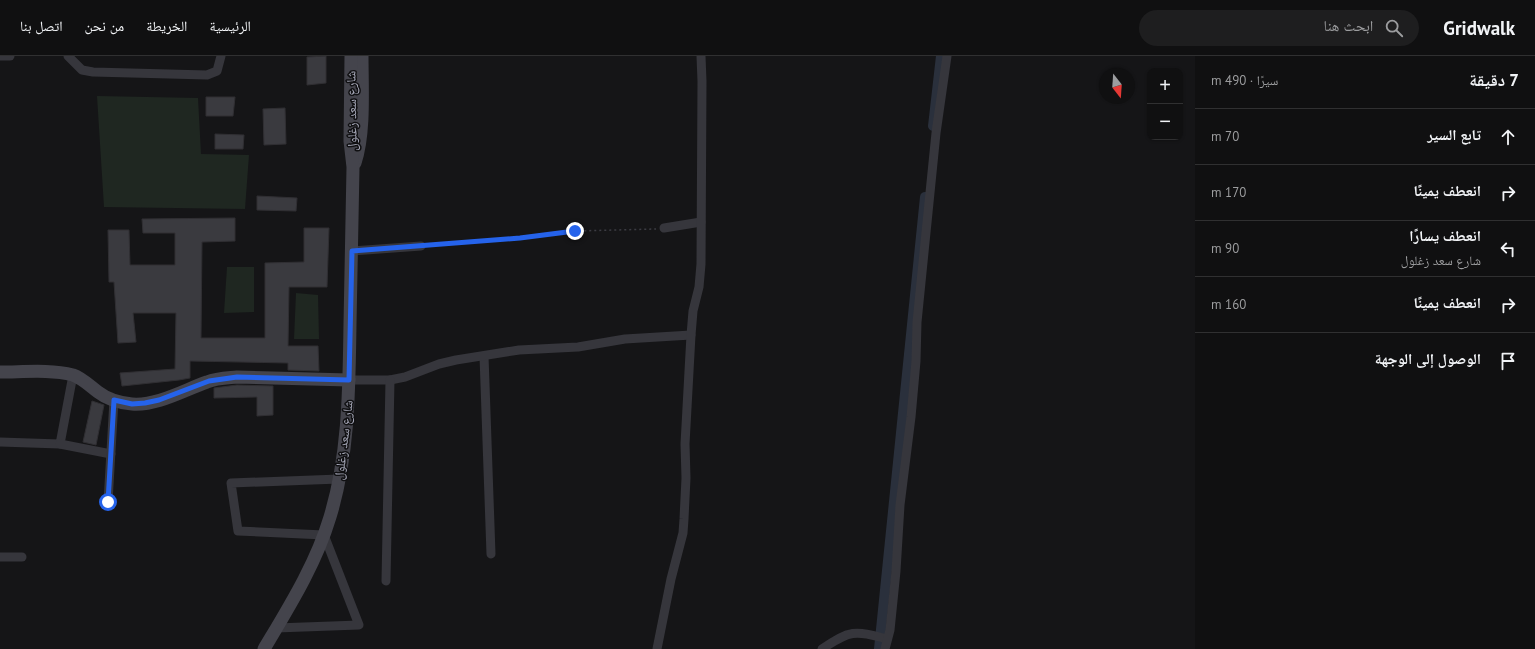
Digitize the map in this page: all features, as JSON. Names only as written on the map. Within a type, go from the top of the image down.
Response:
[{"type":"main road","name":"شارع سعد زغلول","points":[[264,649],[309,570],[324,535],[331,516],[344,452],[349,380],[352,251],[353,167],[350,141],[351,56]]},
{"type":"main road","name":"شارع سعد زغلول","points":[[353,167],[358,153],[361,134],[362,56]]},
{"type":"main road","points":[[0,372],[55,372],[73,376],[82,380],[100,394],[114,400],[132,404],[159,400],[209,381],[237,377],[349,380]]},
{"type":"street","points":[[0,56],[10,56]]},
{"type":"street","points":[[68,56],[82,70],[93,72],[207,75],[217,71],[221,56]]},
{"type":"street","points":[[657,649],[663,615],[683,533],[686,478],[685,444],[691,335],[693,310],[700,278],[701,56]]},
{"type":"street","points":[[885,649],[886,638],[890,630],[896,571],[900,504],[911,417],[916,361],[917,322],[936,133],[946,56]]},
{"type":"street","points":[[664,228],[701,222]]},
{"type":"street","points":[[352,251],[421,246]]},
{"type":"street","points":[[349,380],[390,380],[405,377],[439,364],[456,360],[519,350],[578,347],[625,339],[691,335]]},
{"type":"street","points":[[484,356],[491,554]]},
{"type":"street","points":[[60,444],[73,376]]},
{"type":"street","points":[[386,581],[390,380]]},
{"type":"street","points":[[108,502],[114,400]]},
{"type":"street","points":[[0,442],[60,444],[111,454]]},
{"type":"street","points":[[276,628],[358,625],[324,535],[238,531],[231,483],[339,479]]},
{"type":"street","points":[[0,557],[22,557]]},
{"type":"street","points":[[822,649],[842,636],[852,633],[863,633],[886,638]]},
{"type":"path","points":[[421,246],[520,238],[575,231],[649,230],[664,228]]},
{"type":"shaded area","points":[[97,96],[198,98],[201,154],[249,155],[245,209],[104,207]]},
{"type":"shaded area","points":[[227,267],[254,267],[254,312],[224,313]]},
{"type":"shaded area","points":[[296,293],[318,295],[319,339],[294,339]]},
{"type":"building","points":[[326,56],[326,83],[307,85],[307,57]]},
{"type":"building","points":[[206,97],[235,97],[233,116],[206,116]]},
{"type":"building","points":[[285,108],[286,144],[264,145],[263,109]]},
{"type":"building","points":[[215,134],[244,135],[243,149],[215,149]]},
{"type":"building","points":[[257,196],[297,198],[296,211],[257,210]]},
{"type":"building","points":[[235,218],[235,241],[202,242],[201,338],[265,338],[265,263],[304,262],[304,228],[329,228],[327,287],[289,287],[288,346],[318,346],[319,371],[288,370],[288,363],[190,361],[190,378],[122,386],[120,373],[175,369],[176,313],[133,313],[136,342],[118,343],[114,282],[109,282],[108,230],[129,230],[130,265],[175,265],[175,233],[143,233],[142,219]]},
{"type":"building","points":[[237,385],[273,386],[273,415],[257,416],[257,397],[214,398],[214,388]]},
{"type":"building","points":[[92,401],[104,405],[96,445],[83,442]]},
{"type":"waterway","points":[[933,126],[941,56]]},
{"type":"waterway","points":[[879,649],[925,197]]},
{"type":"route","points":[[108,502],[114,400],[132,404],[145,403],[159,400],[209,381],[237,377],[349,380],[352,251],[520,238],[575,231]]}]
